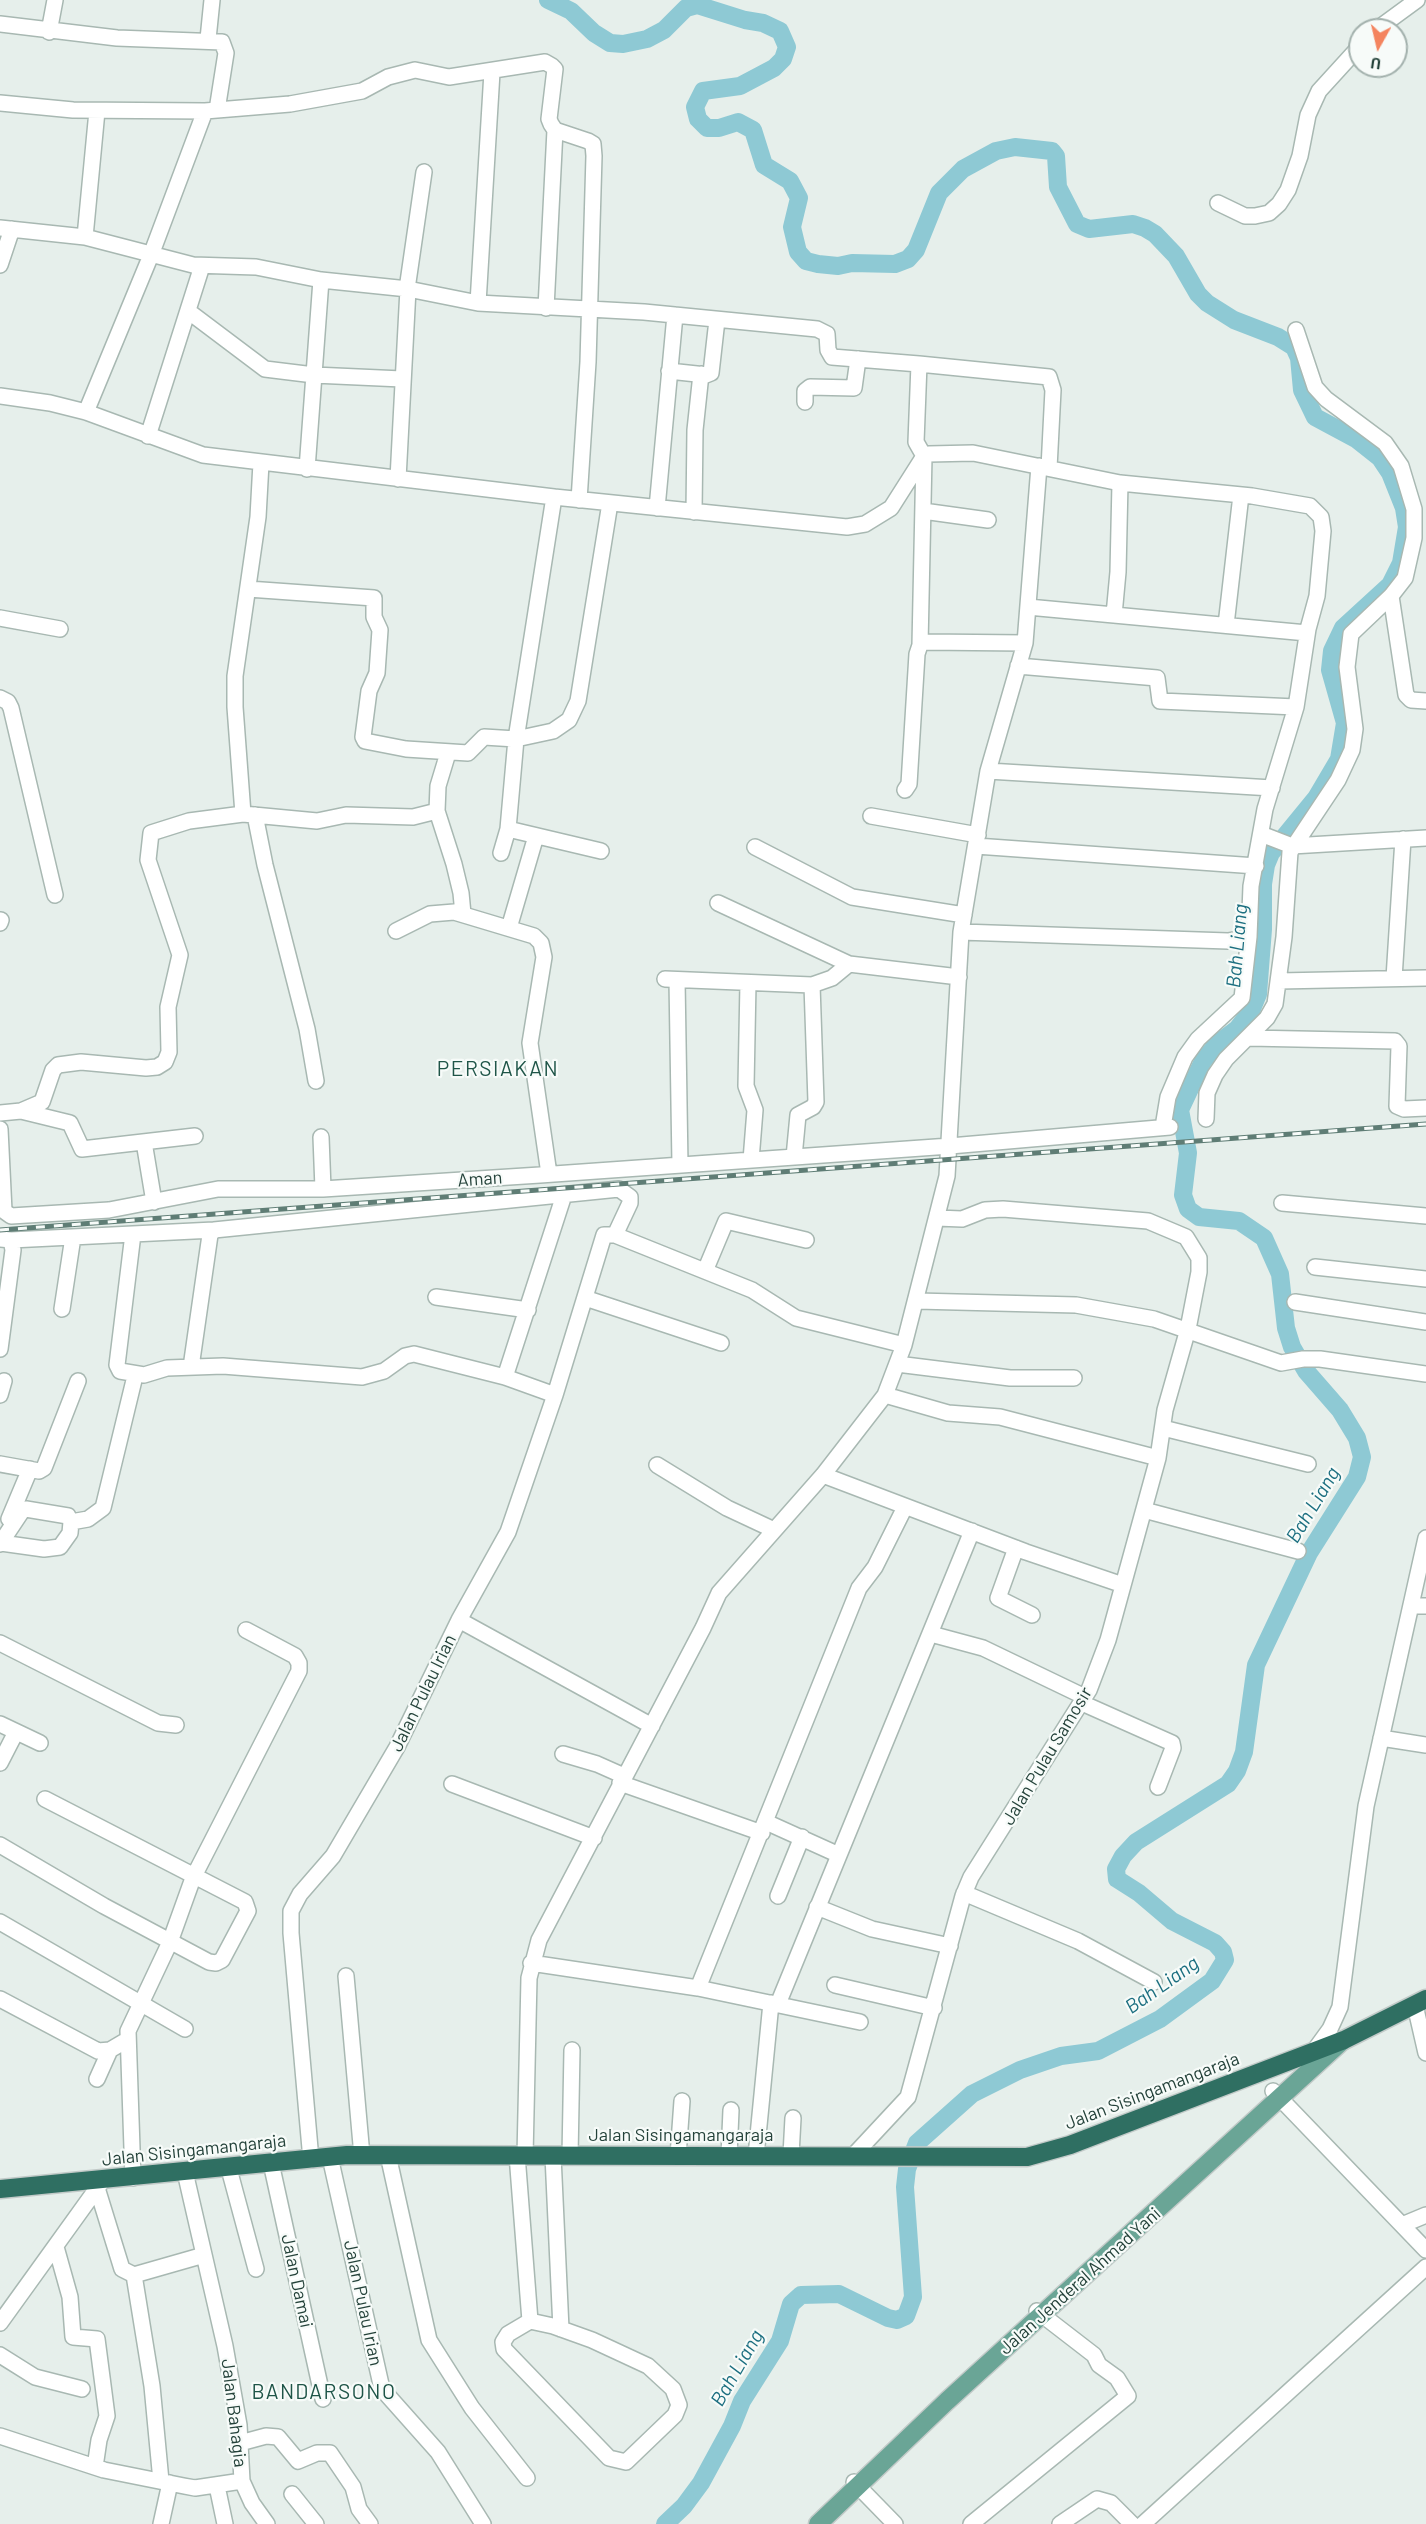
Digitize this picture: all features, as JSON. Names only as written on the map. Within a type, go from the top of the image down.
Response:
[{"type":"highway","name":"Jalan Sisingamangaraja","points":[[0,2189],[100,2184],[133,2178],[330,2157],[388,2155],[1027,2157],[1070,2145],[1344,2040],[1420,2002]]},
{"type":"main road","name":"Jalan Jenderal Ahmad Yani","points":[[809,2524],[947,2401],[1277,2095],[1344,2040]]},
{"type":"main road","name":"Jalan Jenderal Ahmad Yani","points":[[1277,2095],[1314,2051]]},
{"type":"main road","name":"Jalan Jenderal Ahmad Yani","points":[[818,2524],[856,2484]]},
{"type":"street","points":[[49,32],[55,0]]},
{"type":"street","points":[[208,39],[212,0]]},
{"type":"street","points":[[1392,18],[1417,0]]},
{"type":"street","points":[[0,24],[49,32],[117,38],[208,39],[225,45],[211,111],[86,412]]},
{"type":"street","points":[[1218,203],[1245,216],[1269,213],[1279,204],[1288,190],[1300,156],[1308,115],[1319,91],[1348,59]]},
{"type":"street","points":[[0,103],[97,111],[211,111],[282,105],[362,91],[388,77],[416,70],[449,77],[545,62],[555,69],[549,119],[555,130],[546,308]]},
{"type":"street","points":[[478,303],[492,72]]},
{"type":"street","points":[[85,237],[97,111]]},
{"type":"street","points":[[555,130],[593,144],[594,156],[588,362],[579,500]]},
{"type":"street","points":[[399,479],[407,289],[424,172]]},
{"type":"street","points":[[0,265],[6,229],[85,237],[202,266],[247,266],[321,280],[407,289],[478,303],[675,315],[824,331],[827,334],[829,355],[1049,377],[1053,390],[1025,643],[988,771],[961,932],[947,1176],[917,1301],[904,1345],[885,1395],[823,1475],[719,1593],[652,1726],[622,1779],[594,1838],[539,1940],[531,1963],[521,2156],[530,2321]]},
{"type":"street","points":[[148,436],[202,266]]},
{"type":"street","points":[[307,469],[321,280]]},
{"type":"street","points":[[188,311],[265,369],[314,375],[402,379]]},
{"type":"street","points":[[657,508],[675,315]]},
{"type":"street","points":[[669,371],[706,375],[713,370],[717,320]]},
{"type":"street","points":[[1206,1119],[1207,1093],[1215,1075],[1226,1059],[1267,1018],[1275,1004],[1279,981],[1290,845],[1338,780],[1352,750],[1355,729],[1347,667],[1351,634],[1356,626],[1391,596],[1405,578],[1414,538],[1414,508],[1401,466],[1385,443],[1326,399],[1315,387],[1296,330]]},
{"type":"street","points":[[805,402],[805,391],[810,387],[854,388],[858,359]]},
{"type":"street","points":[[905,790],[909,783],[917,654],[920,645],[924,456],[916,442],[919,364]]},
{"type":"street","points":[[694,512],[694,430],[701,374]]},
{"type":"street","points":[[0,396],[51,403],[86,412],[203,455],[579,500],[847,527],[865,525],[891,508],[924,456]]},
{"type":"street","points":[[924,456],[972,453],[1120,483],[1241,495],[1310,506],[1321,517],[1323,531],[1317,596],[1307,633],[1296,707],[1265,809],[1264,835],[1251,886],[1249,937],[1228,940],[961,932]]},
{"type":"street","points":[[261,463],[235,687],[249,815],[307,1029],[316,1081]]},
{"type":"street","points":[[1114,615],[1118,572],[1120,483]]},
{"type":"street","points":[[1226,625],[1241,495]]},
{"type":"street","points":[[501,853],[508,829],[516,739],[554,497]]},
{"type":"street","points":[[248,589],[374,598],[374,617],[380,630],[377,673],[369,691],[364,741],[369,744],[448,753],[472,752],[484,737],[516,739],[553,732],[569,720],[578,701],[610,503]]},
{"type":"street","points":[[923,511],[987,520]]},
{"type":"street","points":[[1391,596],[1406,695],[1411,700],[1426,701]]},
{"type":"street","points":[[1028,608],[1307,633]]},
{"type":"street","points":[[0,618],[60,629]]},
{"type":"street","points":[[920,645],[924,642],[1025,643]]},
{"type":"street","points":[[1018,666],[1156,678],[1160,701],[1296,707]]},
{"type":"street","points":[[0,699],[8,702],[11,708],[55,896]]},
{"type":"street","points":[[448,753],[438,786],[437,811],[454,864],[463,914]]},
{"type":"street","points":[[988,771],[1272,788]]},
{"type":"street","points":[[0,1113],[21,1111],[42,1102],[53,1070],[58,1065],[81,1062],[146,1068],[157,1067],[165,1062],[169,1052],[168,1007],[180,955],[148,860],[148,840],[151,833],[189,821],[249,815],[317,821],[346,815],[413,817],[437,811]]},
{"type":"street","points":[[870,816],[977,840],[1256,866]]},
{"type":"street","points":[[508,829],[601,851]]},
{"type":"street","points":[[1264,835],[1290,845],[1426,838]]},
{"type":"street","points":[[509,928],[536,836]]},
{"type":"street","points":[[1394,978],[1403,839]]},
{"type":"street","points":[[755,847],[852,897],[964,915]]},
{"type":"street","points":[[718,903],[849,964],[959,977]]},
{"type":"street","points":[[396,931],[430,914],[441,912],[463,914],[534,936],[544,951],[530,1043],[549,1174]]},
{"type":"street","name":"Aman","points":[[0,1129],[4,1211],[11,1216],[109,1210],[218,1189],[323,1189],[680,1166],[1167,1127],[1168,1097],[1185,1057],[1198,1040],[1242,998],[1249,937]]},
{"type":"street","points":[[680,1166],[671,979],[812,984],[832,978],[849,964]]},
{"type":"street","points":[[1279,981],[1426,978]]},
{"type":"street","points":[[748,983],[746,1086],[755,1110],[751,1160]]},
{"type":"street","points":[[794,1157],[797,1118],[813,1107],[816,1102],[812,984]]},
{"type":"street","points":[[1249,1038],[1398,1042],[1397,1106],[1404,1109],[1426,1108]]},
{"type":"street","points":[[21,1111],[70,1123],[82,1149],[195,1136]]},
{"type":"street","points":[[321,1137],[323,1189]]},
{"type":"street","points":[[144,1142],[154,1202]]},
{"type":"street","points":[[0,1349],[12,1262],[6,1239],[214,1230],[619,1189],[626,1192],[630,1203],[615,1234],[752,1290],[796,1318],[904,1345]]},
{"type":"street","points":[[505,1377],[564,1195]]},
{"type":"street","points":[[1282,1203],[1426,1216]]},
{"type":"street","name":"Jalan Pulau Samosir","points":[[853,2156],[908,2097],[964,1893],[971,1877],[1084,1700],[1108,1640],[1158,1458],[1165,1410],[1188,1329],[1199,1272],[1199,1258],[1186,1237],[1148,1221],[1003,1209],[985,1210],[962,1219],[937,1218]]},
{"type":"street","points":[[705,1270],[726,1221],[806,1240]]},
{"type":"street","points":[[191,1367],[210,1234],[214,1230]]},
{"type":"street","points":[[133,1234],[117,1365],[120,1371],[135,1376],[167,1368],[223,1366],[362,1377],[384,1371],[405,1356],[414,1354],[505,1377],[555,1395]]},
{"type":"street","name":"Jalan Pulau Irian","points":[[311,2160],[291,1911],[300,1894],[333,1856],[397,1747],[459,1620],[507,1532],[555,1395],[601,1240],[604,1235],[615,1234]]},
{"type":"street","points":[[62,1309],[73,1237]]},
{"type":"street","points":[[1315,1267],[1426,1279]]},
{"type":"street","points":[[436,1297],[528,1310]]},
{"type":"street","points":[[585,1298],[721,1343]]},
{"type":"street","points":[[917,1301],[1076,1305],[1154,1319],[1281,1363],[1303,1359],[1426,1374]]},
{"type":"street","points":[[1295,1302],[1426,1322]]},
{"type":"street","points":[[897,1364],[1010,1378],[1074,1378]]},
{"type":"street","points":[[71,1522],[88,1520],[103,1508],[135,1376]]},
{"type":"street","points":[[0,1464],[30,1469],[44,1468],[78,1381]]},
{"type":"street","points":[[885,1395],[948,1413],[1000,1417],[1158,1458]]},
{"type":"street","points":[[1162,1428],[1308,1464]]},
{"type":"street","points":[[657,1465],[727,1508],[774,1530]]},
{"type":"street","points":[[0,1535],[19,1498],[30,1469]]},
{"type":"street","points":[[823,1475],[1016,1548],[1124,1585]]},
{"type":"street","points":[[698,1988],[859,1588],[875,1567],[905,1507]]},
{"type":"street","points":[[26,1509],[68,1516],[71,1522],[70,1533],[60,1547],[44,1549],[0,1544],[26,1509]]},
{"type":"street","points":[[1144,1510],[1298,1551]]},
{"type":"street","points":[[756,2156],[774,2004],[839,1855],[972,1531]]},
{"type":"street","points":[[1314,2051],[1330,2029],[1340,2007],[1366,1806],[1381,1737],[1418,1606],[1426,1538]]},
{"type":"street","points":[[1016,1548],[998,1598],[1032,1615]]},
{"type":"street","points":[[459,1620],[652,1726]]},
{"type":"street","points":[[133,2178],[127,2040],[132,2019],[170,1942],[194,1878],[299,1671],[300,1663],[295,1656],[246,1630]]},
{"type":"street","points":[[931,1634],[983,1648],[1172,1743],[1173,1748],[1158,1787]]},
{"type":"street","points":[[0,1643],[158,1723],[176,1725]]},
{"type":"street","points":[[0,1724],[40,1743]]},
{"type":"street","points":[[0,1763],[16,1732]]},
{"type":"street","points":[[1381,1737],[1426,1745]]},
{"type":"street","points":[[563,1754],[597,1764],[622,1779],[764,1827],[802,1837],[839,1855]]},
{"type":"street","points":[[452,1784],[594,1838]]},
{"type":"street","points":[[0,1845],[170,1942],[216,1963],[222,1960],[248,1911],[245,1902],[194,1878],[45,1799]]},
{"type":"street","points":[[778,1896],[802,1837]]},
{"type":"street","points":[[964,1893],[1078,1941],[1154,1982]]},
{"type":"street","points":[[817,1907],[872,1929],[950,1946]]},
{"type":"street","points":[[0,1922],[185,2029]]},
{"type":"street","points":[[531,1963],[698,1988],[860,2022]]},
{"type":"street","points":[[346,1976],[362,2156]]},
{"type":"street","points":[[835,1985],[934,2008]]},
{"type":"street","points":[[0,1999],[93,2050],[110,2050],[127,2040]]},
{"type":"street","points":[[1420,2002],[1426,2053]]},
{"type":"street","points":[[1340,2007],[1344,2021],[1344,2040]]},
{"type":"street","points":[[97,2079],[110,2050]]},
{"type":"street","points":[[561,2329],[561,2156],[572,2050]]},
{"type":"street","points":[[1277,2095],[1426,2250]]},
{"type":"street","points":[[678,2156],[682,2101]]},
{"type":"street","points":[[729,2156],[731,2110]]},
{"type":"street","points":[[791,2155],[793,2118]]},
{"type":"street","points":[[388,2155],[429,2340],[472,2408],[526,2478]]},
{"type":"street","name":"Jalan Pulau Irian","points":[[330,2157],[382,2389],[438,2452],[483,2524]]},
{"type":"street","name":"Jalan Damai","points":[[271,2163],[322,2399]]},
{"type":"street","points":[[230,2169],[256,2269]]},
{"type":"street","name":"Jalan Bahagia","points":[[0,2436],[95,2468],[195,2488],[242,2481],[240,2443],[225,2346],[185,2172]]},
{"type":"street","points":[[100,2184],[122,2269],[134,2275],[204,2255]]},
{"type":"street","points":[[0,2323],[100,2184]]},
{"type":"street","points":[[1402,2225],[1426,2215]]},
{"type":"street","points":[[56,2247],[70,2297],[73,2337],[97,2339],[106,2416],[99,2440],[95,2468]]},
{"type":"street","points":[[1143,2524],[1426,2267]]},
{"type":"street","points":[[134,2275],[165,2482],[161,2524]]},
{"type":"street","points":[[971,2524],[1128,2396],[1117,2378],[1099,2365],[1094,2355],[1040,2313]]},
{"type":"street","points":[[530,2321],[561,2329],[648,2366],[673,2389],[679,2404],[675,2415],[626,2462],[619,2463],[609,2458],[504,2349],[503,2342],[508,2334],[530,2321]]},
{"type":"street","points":[[0,2355],[35,2377],[82,2389]]},
{"type":"street","points":[[240,2443],[266,2436],[278,2437],[298,2462],[317,2453],[330,2453],[353,2487],[359,2509],[370,2524]]},
{"type":"street","points":[[242,2481],[252,2504],[267,2524]]},
{"type":"street","points":[[856,2484],[895,2524]]},
{"type":"street","points":[[217,2486],[225,2524]]},
{"type":"street","points":[[292,2494],[316,2524]]},
{"type":"street","points":[[1060,2524],[1097,2499],[1111,2503],[1132,2524]]},
{"type":"waterway","name":"Bah Liang","points":[[548,0],[571,11],[594,33],[610,43],[623,44],[647,39],[664,30],[686,8],[697,5],[745,20],[763,23],[780,31],[787,47],[783,59],[774,68],[740,86],[703,91],[695,107],[698,119],[707,128],[719,128],[738,122],[753,130],[764,165],[790,181],[799,198],[792,227],[798,252],[806,261],[838,266],[852,263],[895,264],[908,259],[916,250],[939,193],[963,169],[996,151],[1015,147],[1052,151],[1056,156],[1058,187],[1077,224],[1089,229],[1133,224],[1145,228],[1155,234],[1176,256],[1198,294],[1207,303],[1234,320],[1278,337],[1294,347],[1299,358],[1302,390],[1315,417],[1356,439],[1380,458],[1390,473],[1404,508],[1407,527],[1401,563],[1390,585],[1343,628],[1332,651],[1330,670],[1345,723],[1339,759],[1316,798],[1271,853],[1266,865],[1263,884],[1263,929],[1258,994],[1251,1011],[1237,1029],[1217,1044],[1203,1061],[1180,1110],[1188,1153],[1183,1195],[1188,1209],[1199,1217],[1239,1221],[1264,1238],[1280,1274],[1286,1328],[1292,1347],[1306,1371],[1340,1410],[1357,1438],[1362,1457],[1357,1477],[1309,1553],[1256,1665],[1244,1752],[1237,1771],[1228,1784],[1136,1842],[1123,1856],[1116,1869],[1117,1879],[1139,1893],[1172,1921],[1215,1943],[1223,1952],[1225,1960],[1212,1981],[1160,2019],[1098,2051],[1061,2056],[1020,2070],[972,2094],[917,2143],[907,2169],[905,2187],[913,2297],[906,2316],[897,2320],[888,2318],[839,2294],[801,2295],[791,2304],[780,2341],[742,2401],[732,2426],[701,2483],[684,2506],[665,2524]]},
{"type":"railway","points":[[0,1230],[1426,1124]]},
{"type":"district","name":"PERSIAKAN","points":[[498,1069]]},
{"type":"district","name":"BANDARSONO","points":[[324,2392]]}]
